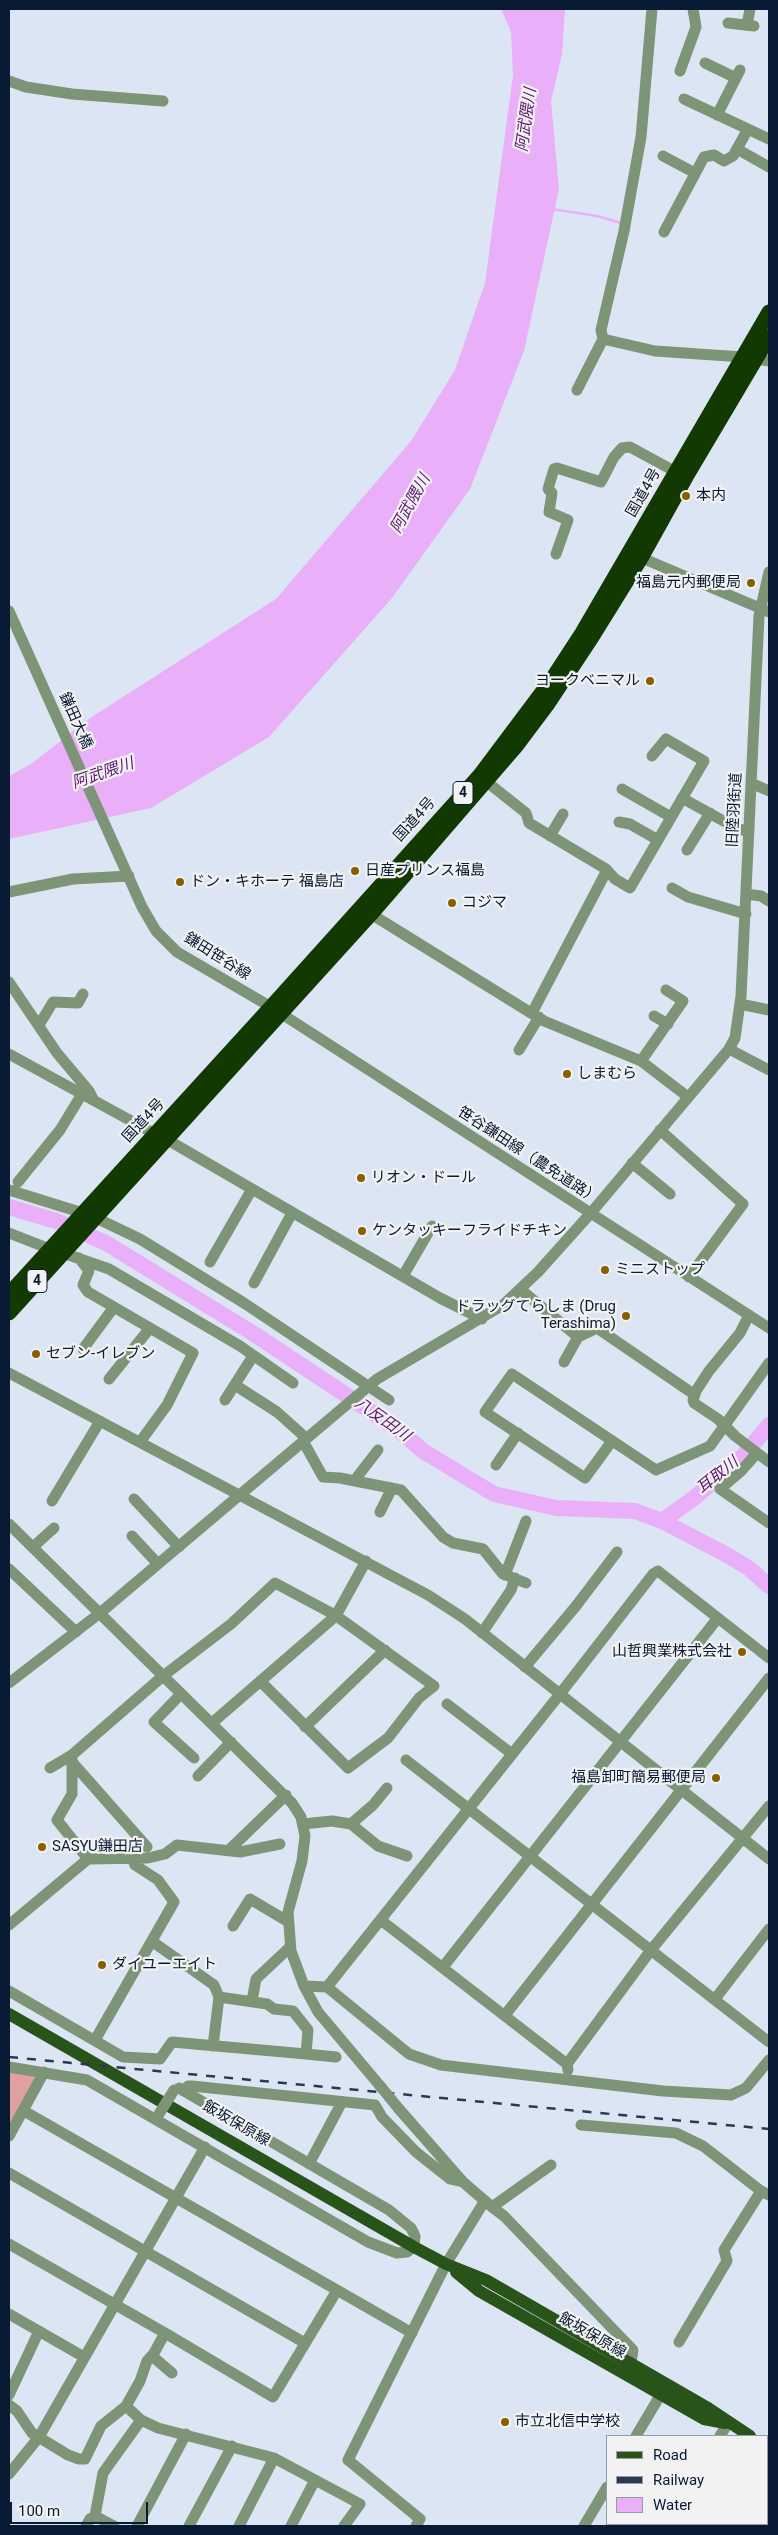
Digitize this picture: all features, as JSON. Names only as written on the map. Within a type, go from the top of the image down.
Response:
[{"type":"highway","name":"国道4号","points":[[9,1313],[58,1249],[86,1217],[276,1011],[480,775],[552,678],[636,556],[676,472],[756,359],[769,312]]},
{"type":"highway","name":"国道4号","points":[[276,1011],[371,914],[487,782],[547,705],[769,337]]},
{"type":"highway","name":"国道4号","points":[[9,1294],[58,1249]]},
{"type":"main road","name":"飯坂保原線","points":[[9,2014],[446,2264],[486,2280],[708,2408],[748,2435]]},
{"type":"main road","name":"飯坂保原線","points":[[446,2264],[479,2291],[704,2419],[728,2423]]},
{"type":"street","points":[[577,390],[603,339],[601,330],[624,231],[641,137],[652,9]]},
{"type":"street","points":[[680,71],[696,27],[694,9]]},
{"type":"street","points":[[728,23],[751,25],[750,9]]},
{"type":"street","points":[[705,63],[738,74],[718,115]]},
{"type":"street","points":[[9,81],[26,87],[72,94],[164,101]]},
{"type":"street","points":[[684,100],[769,139]]},
{"type":"street","points":[[664,232],[704,157],[714,155],[724,161],[733,156],[748,129]]},
{"type":"street","points":[[737,149],[769,168]]},
{"type":"street","points":[[663,156],[695,173]]},
{"type":"street","points":[[603,339],[655,350],[756,359]]},
{"type":"street","points":[[556,554],[568,520],[549,512],[552,493],[548,490],[554,470],[557,468],[601,482],[614,457],[622,448],[630,447],[676,472]]},
{"type":"street","points":[[636,556],[766,610]]},
{"type":"street","name":"旧陸羽街道","points":[[729,1049],[735,1038],[740,1004],[746,914],[748,832],[759,616],[766,610],[769,572]]},
{"type":"street","name":"鎌田大橋","points":[[9,611],[128,874]]},
{"type":"street","points":[[487,782],[526,813],[530,823],[607,870],[630,888],[704,761],[666,739],[652,756]]},
{"type":"street","points":[[751,783],[769,791]]},
{"type":"street","points":[[622,789],[671,817]]},
{"type":"street","points":[[682,798],[748,832]]},
{"type":"street","points":[[687,850],[710,813]]},
{"type":"street","points":[[550,836],[563,814]]},
{"type":"street","points":[[619,822],[630,824],[658,840]]},
{"type":"street","points":[[519,1050],[607,870]]},
{"type":"street","points":[[9,892],[73,879],[128,874]]},
{"type":"street","name":"鎌田笹谷線","points":[[128,874],[149,919],[166,942],[193,961],[276,1011]]},
{"type":"street","points":[[672,888],[688,897],[746,914]]},
{"type":"street","points":[[746,894],[760,896],[769,901]]},
{"type":"street","points":[[371,914],[536,1015],[589,1041],[641,1061],[688,1097]]},
{"type":"street","points":[[9,982],[57,1054],[89,1090],[94,1101]]},
{"type":"street","points":[[641,1061],[683,1001],[666,990]]},
{"type":"street","points":[[39,1025],[53,1002],[78,1003],[83,994]]},
{"type":"street","points":[[740,1004],[769,1010]]},
{"type":"street","name":"笹谷鎌田線（農免道路）","points":[[276,1011],[769,1328]]},
{"type":"street","points":[[654,1016],[668,1024]]},
{"type":"street","points":[[9,1683],[100,1613],[304,1439],[368,1387],[503,1305],[590,1214],[729,1049],[769,1070]]},
{"type":"street","points":[[9,1054],[161,1137],[403,1276],[482,1319]]},
{"type":"street","points":[[18,1182],[60,1130],[82,1094]]},
{"type":"street","points":[[660,1130],[743,1204],[689,1276]]},
{"type":"street","points":[[632,1163],[670,1194]]},
{"type":"street","points":[[210,1262],[252,1189]]},
{"type":"street","points":[[9,1190],[86,1217],[140,1240],[389,1400]]},
{"type":"street","points":[[254,1283],[292,1213]]},
{"type":"street","points":[[403,1276],[432,1226]]},
{"type":"street","points":[[9,1233],[58,1249],[109,1269],[294,1383]]},
{"type":"street","points":[[79,1258],[90,1271],[83,1286],[88,1292],[193,1353],[167,1405],[140,1442]]},
{"type":"street","points":[[520,1289],[578,1337]]},
{"type":"street","points":[[84,1350],[114,1307]]},
{"type":"street","points":[[750,1315],[740,1333],[709,1371],[695,1395],[694,1403],[769,1462]]},
{"type":"street","points":[[109,1379],[150,1328]]},
{"type":"street","points":[[564,1362],[578,1337],[597,1328],[695,1395]]},
{"type":"street","points":[[226,1400],[253,1356]]},
{"type":"street","points":[[612,1441],[585,1478],[486,1412],[512,1374],[656,1470],[710,1446],[769,1363]]},
{"type":"street","points":[[9,1373],[428,1595],[482,1632],[769,1859]]},
{"type":"street","points":[[236,1385],[277,1412],[304,1439],[323,1477],[401,1490],[444,1537],[453,1543],[483,1549],[498,1569],[510,1577],[526,1583]]},
{"type":"street","points":[[52,1501],[100,1421]]},
{"type":"street","points":[[496,1465],[518,1433]]},
{"type":"street","points":[[752,1449],[741,1471],[720,1489],[769,1523]]},
{"type":"street","points":[[354,1481],[378,1450]]},
{"type":"street","points":[[380,1512],[392,1488]]},
{"type":"street","points":[[134,1499],[179,1547]]},
{"type":"street","points":[[482,1632],[511,1590],[510,1577],[526,1521]]},
{"type":"street","points":[[9,1524],[286,1795],[303,1824],[304,1850],[288,1922],[290,1947],[304,1986],[318,2012],[463,2182],[504,2216],[633,2350],[631,2363]]},
{"type":"street","points":[[33,1547],[54,1528]]},
{"type":"street","points":[[132,1536],[158,1564]]},
{"type":"street","points":[[525,1667],[576,1606],[617,1552]]},
{"type":"street","points":[[212,1723],[335,1615],[366,1561]]},
{"type":"street","points":[[9,1571],[76,1632]]},
{"type":"street","points":[[327,1987],[560,1694],[652,1574],[658,1571],[769,1658]]},
{"type":"street","points":[[50,1768],[72,1758],[164,1676],[231,1624],[275,1583],[335,1615],[434,1686],[419,1698],[388,1738],[348,1768],[260,1682]]},
{"type":"street","points":[[443,1967],[531,1858],[717,1618]]},
{"type":"street","points":[[306,1727],[385,1650]]},
{"type":"street","points":[[505,2015],[769,1678]]},
{"type":"street","points":[[181,1694],[154,1722],[194,1758]]},
{"type":"street","points":[[447,1704],[512,1754]]},
{"type":"street","points":[[198,1776],[231,1742]]},
{"type":"street","points":[[72,1758],[146,1848]]},
{"type":"street","points":[[72,1758],[72,1794],[57,1820],[88,1858]]},
{"type":"street","points":[[406,1760],[769,2042]]},
{"type":"street","points":[[351,1824],[373,1805],[387,1788]]},
{"type":"street","points":[[229,1850],[286,1795]]},
{"type":"street","points":[[569,2080],[567,2064],[651,1950],[769,1806]]},
{"type":"street","points":[[303,1824],[332,1821],[351,1824],[378,1846],[407,1856]]},
{"type":"street","points":[[9,1925],[88,1858],[148,1858],[165,1854],[177,1845],[249,1851],[280,1844]]},
{"type":"street","points":[[95,2040],[153,1942],[174,1902],[158,1880],[135,1865],[132,1858]]},
{"type":"street","points":[[233,1926],[250,1900],[288,1922]]},
{"type":"street","points":[[382,1920],[567,2064]]},
{"type":"street","points":[[715,1999],[769,1929]]},
{"type":"street","points":[[153,1942],[214,1985],[219,1997],[212,2046]]},
{"type":"street","points":[[252,2002],[256,1979],[290,1947]]},
{"type":"street","points":[[304,1986],[327,1987],[400,2048],[417,2059],[441,2065],[663,2091],[731,2095],[746,2088],[769,2060]]},
{"type":"street","points":[[9,1991],[123,2057],[160,2059],[172,2042],[336,2057]]},
{"type":"street","points":[[219,1997],[293,2010],[308,2030],[306,2054]]},
{"type":"street","points":[[9,2067],[87,2080],[157,2116],[205,2147],[380,2247],[403,2253],[414,2246],[414,2232],[407,2222],[179,2091]]},
{"type":"street","points":[[9,2136],[44,2072]]},
{"type":"street","points":[[157,2116],[179,2091],[188,2086],[375,2105],[382,2117],[416,2152],[450,2178],[463,2182]]},
{"type":"street","points":[[309,2164],[342,2102]]},
{"type":"street","points":[[24,2111],[336,2292],[412,2333]]},
{"type":"street","points":[[581,2125],[676,2133],[703,2146],[765,2193],[724,2250],[727,2261],[678,2342]]},
{"type":"street","points":[[9,2474],[39,2437],[205,2147]]},
{"type":"street","points":[[416,2526],[420,2519],[348,2460],[446,2264],[488,2204],[551,2165]]},
{"type":"street","points":[[9,2173],[305,2343]]},
{"type":"street","points":[[9,2244],[273,2397],[336,2292]]},
{"type":"street","points":[[9,2314],[84,2357]]},
{"type":"street","points":[[9,2395],[39,2331]]},
{"type":"street","points":[[9,2405],[17,2411],[32,2432],[39,2437],[68,2456],[79,2459],[85,2458],[102,2426],[126,2406],[140,2381],[147,2361],[166,2334]]},
{"type":"street","points":[[152,2356],[172,2373]]},
{"type":"street","points":[[637,2435],[661,2394]]},
{"type":"street","points":[[126,2406],[141,2420],[158,2428],[274,2458],[360,2504],[344,2526]]},
{"type":"street","points":[[86,2526],[90,2519],[95,2516],[103,2473],[141,2420]]},
{"type":"street","points":[[721,2435],[728,2423]]},
{"type":"street","points":[[137,2526],[186,2434]]},
{"type":"street","points":[[189,2526],[232,2446]]},
{"type":"street","points":[[239,2526],[274,2458]]},
{"type":"street","points":[[291,2526],[315,2480]]},
{"type":"street","points":[[584,2526],[606,2489]]},
{"type":"street","points":[[95,2516],[114,2526]]},
{"type":"shaded area","points":[[9,2071],[33,2075],[35,2080],[9,2126]]},
{"type":"water","name":"阿武隈川","points":[[501,9],[565,10],[562,54],[551,101],[559,189],[524,351],[470,489],[392,598],[269,737],[151,808],[9,839],[9,776],[31,764],[90,718],[276,599],[411,441],[455,370],[485,283],[513,75],[511,32]]},
{"type":"waterway","points":[[552,209],[597,216],[621,223]]},
{"type":"waterway","name":"八反田川","points":[[9,1207],[56,1221],[106,1243],[254,1334],[399,1430],[423,1451],[494,1494],[556,1508],[635,1511],[662,1521],[727,1555],[750,1569],[769,1586]]},
{"type":"waterway","name":"耳取川","points":[[662,1521],[694,1498],[744,1455],[769,1425]]},
{"type":"railway","points":[[9,2057],[769,2129]]},
{"type":"place","name":"本内","points":[[686,496]]},
{"type":"place","name":"福島元内郵便局","points":[[751,583]]},
{"type":"place","name":"ヨークベニマル","points":[[650,681]]},
{"type":"place","name":"日産プリンス福島","points":[[355,871]]},
{"type":"place","name":"ドン・キホーテ 福島店","points":[[180,882]]},
{"type":"place","name":"コジマ","points":[[452,903]]},
{"type":"place","name":"しまむら","points":[[567,1074]]},
{"type":"place","name":"リオン・ドール","points":[[361,1178]]},
{"type":"place","name":"ケンタッキーフライドチキン","points":[[362,1231]]},
{"type":"place","name":"ミニストップ","points":[[605,1270]]},
{"type":"place","name":"ドラッグてらしま (Drug Terashima)","points":[[626,1316]]},
{"type":"place","name":"セブン-イレブン","points":[[36,1354]]},
{"type":"place","name":"山哲興業株式会社","points":[[742,1652]]},
{"type":"place","name":"福島卸町簡易郵便局","points":[[716,1778]]},
{"type":"place","name":"SASYU鎌田店","points":[[42,1847]]},
{"type":"place","name":"ダイユーエイト","points":[[102,1965]]},
{"type":"place","name":"市立北信中学校","points":[[505,2422]]}]
